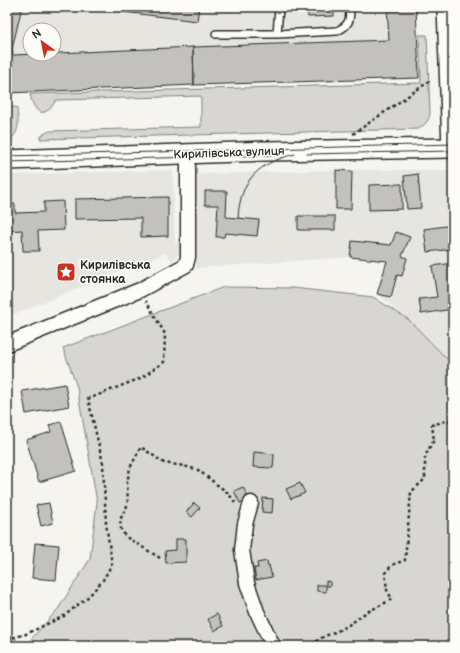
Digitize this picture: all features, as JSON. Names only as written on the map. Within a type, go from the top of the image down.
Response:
[{"type":"main road","name":"Кирилівська вулиця","points":[[7,160],[452,148],[446,7]]},
{"type":"street","points":[[7,344],[140,290],[182,269],[188,262],[188,154]]},
{"type":"street","points":[[251,503],[242,550],[247,583],[273,646]]},
{"type":"lane","points":[[277,34],[279,7]]},
{"type":"lane","points":[[216,34],[277,34],[337,31],[348,24],[350,7]]},
{"type":"path","points":[[352,134],[431,80]]},
{"type":"path","points":[[7,639],[26,634],[64,616],[89,596],[103,580],[112,564],[106,523],[103,463],[88,399],[141,378],[164,362],[165,334],[140,290]]},
{"type":"path","points":[[312,646],[317,640],[347,626],[392,598],[387,590],[385,573],[392,564],[404,560],[411,492],[425,480],[425,456],[434,440],[432,425],[453,420]]},
{"type":"path","points":[[160,558],[126,537],[120,520],[128,504],[127,483],[130,468],[141,447],[164,464],[184,466],[198,470],[228,493],[247,518]]},
{"type":"shaded area","points":[[7,7],[416,7],[419,78],[7,93]]},
{"type":"shaded area","points":[[419,35],[427,35],[430,114],[426,123],[418,129],[40,139],[44,134],[50,131],[201,127],[201,96],[56,100],[48,110],[40,112],[34,106],[30,94],[421,83]]},
{"type":"shaded area","points":[[17,107],[17,130],[13,137],[7,141],[7,108]]},
{"type":"shaded area","points":[[173,170],[175,242],[182,243],[180,253],[172,261],[165,253],[7,317],[7,175]]},
{"type":"shaded area","points":[[336,170],[453,170],[453,358],[446,361],[409,320],[377,294],[387,261],[350,257],[196,268],[196,174]]},
{"type":"shaded area","points":[[224,287],[293,288],[373,297],[409,320],[447,359],[453,357],[453,646],[25,646],[58,609],[90,559],[97,502],[77,387],[63,348]]},
{"type":"shaded area","points":[[7,630],[15,637],[19,646],[7,646]]},
{"type":"building","points":[[7,7],[22,7],[12,49],[13,55],[22,55],[22,62],[62,62],[62,53],[193,47],[194,85],[7,93]]},
{"type":"building","points":[[82,7],[199,7],[197,21]]},
{"type":"building","points":[[307,7],[334,7],[334,16],[308,17]]},
{"type":"building","points":[[387,7],[416,7],[419,78],[194,85],[193,47],[389,40]]},
{"type":"building","points":[[336,170],[352,171],[351,209],[336,209]]},
{"type":"building","points":[[418,174],[421,208],[407,209],[404,176]]},
{"type":"building","points":[[402,184],[402,209],[369,210],[369,185]]},
{"type":"building","points":[[205,191],[227,191],[226,217],[259,220],[257,236],[225,233],[224,237],[216,237],[218,205],[205,205]]},
{"type":"building","points":[[168,197],[168,236],[141,237],[141,218],[75,219],[75,199]]},
{"type":"building","points":[[63,201],[64,230],[38,231],[39,251],[23,251],[22,230],[7,231],[7,205],[15,204],[15,213],[44,212],[44,202]]},
{"type":"building","points":[[298,216],[335,216],[335,230],[298,230]]},
{"type":"building","points":[[453,225],[453,249],[427,252],[424,229]]},
{"type":"building","points":[[396,232],[410,237],[402,256],[407,258],[402,276],[397,275],[391,297],[377,294],[387,261],[350,257],[352,241],[391,245]]},
{"type":"building","points":[[453,263],[453,309],[421,314],[419,299],[437,297],[432,266]]},
{"type":"building","points":[[65,384],[69,406],[26,414],[22,391]]},
{"type":"building","points":[[61,422],[76,471],[39,482],[26,440],[51,432],[49,425]]},
{"type":"building","points":[[254,452],[274,454],[273,468],[253,467]]},
{"type":"building","points":[[300,483],[305,493],[291,499],[286,489]]},
{"type":"building","points":[[243,487],[249,499],[240,503],[234,491]]},
{"type":"building","points":[[263,498],[273,499],[272,513],[262,512]]},
{"type":"building","points":[[49,503],[53,523],[41,526],[36,505]]},
{"type":"building","points":[[194,503],[200,508],[192,517],[186,512]]},
{"type":"building","points":[[176,539],[186,539],[186,562],[166,563],[165,551],[176,550]]},
{"type":"building","points":[[35,543],[59,545],[56,580],[32,578]]},
{"type":"building","points":[[267,561],[272,577],[256,580],[254,568],[258,568],[257,563]]},
{"type":"building","points":[[326,581],[330,582],[330,586],[326,586],[326,592],[317,591],[317,585],[326,585]]},
{"type":"building","points":[[217,614],[223,626],[214,631],[208,619]]},
{"type":"building","points":[[337,641],[340,646],[330,646]]},
{"type":"tram line","points":[[7,156],[453,144]]},
{"type":"tram line","points":[[307,154],[453,151]]},
{"type":"tram line","points":[[238,218],[243,193],[247,183],[253,175],[271,162],[295,154]]},
{"type":"tram line","points":[[7,162],[275,155]]},
{"type":"place","name":"Кирилівська стоянка","points":[[66,272]]}]
